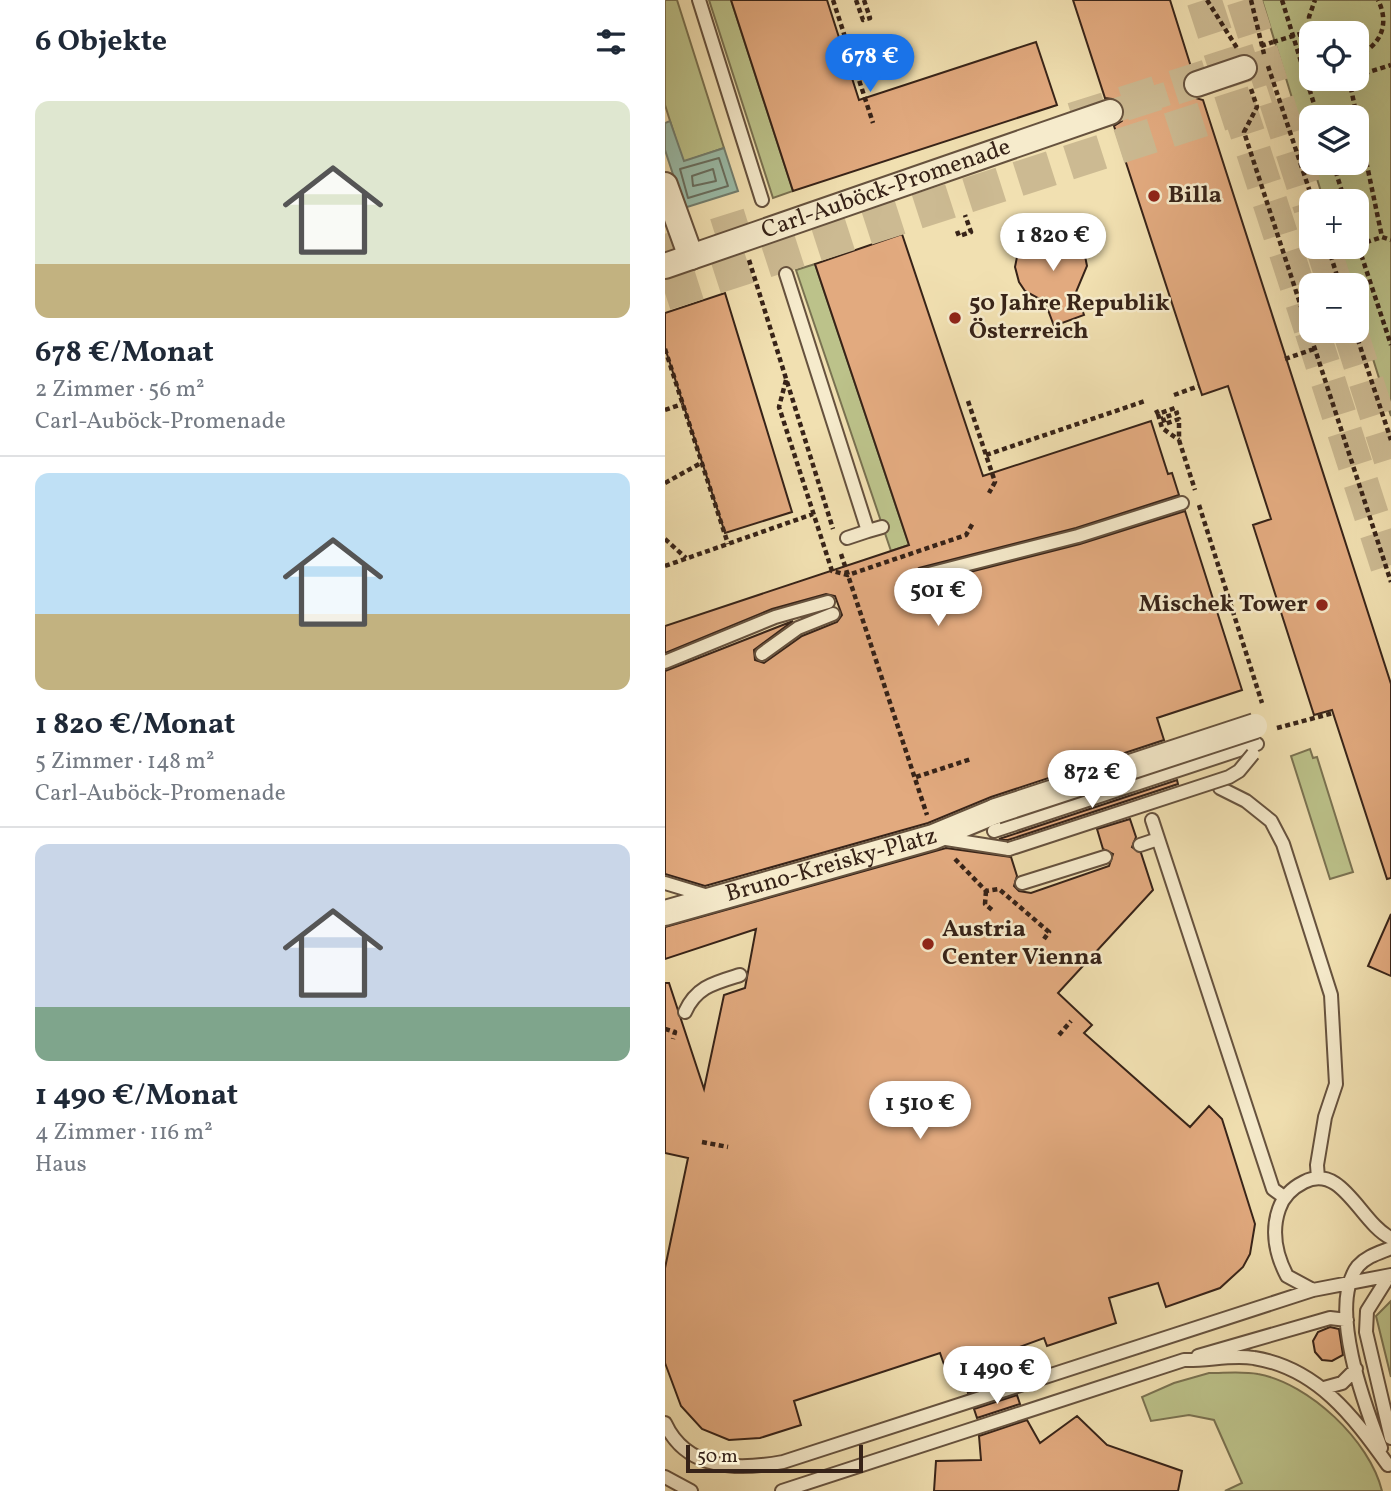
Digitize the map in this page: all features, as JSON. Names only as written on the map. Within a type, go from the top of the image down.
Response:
[{"type":"street","points":[[1197,84],[1244,69]]},
{"type":"street","name":"Carl-Auböck-Promenade","points":[[665,266],[1110,112]]},
{"type":"street","points":[[665,185],[691,257]]},
{"type":"street","name":"Bruno-Kreisky-Platz","points":[[665,913],[995,821],[1260,733]]},
{"type":"lane","points":[[699,0],[762,200]]},
{"type":"lane","points":[[786,274],[816,346],[868,531]]},
{"type":"lane","points":[[921,576],[1078,536],[1182,503]]},
{"type":"lane","points":[[847,538],[882,527]]},
{"type":"lane","points":[[665,662],[775,617],[831,608],[762,653]]},
{"type":"lane","points":[[933,837],[1009,849],[1229,777],[1239,771],[1260,733]]},
{"type":"lane","points":[[1220,788],[1246,801],[1271,821],[1283,844],[1331,995],[1336,1084],[1325,1117],[1317,1165],[1318,1178]]},
{"type":"lane","points":[[1152,820],[1273,1189],[1284,1197]]},
{"type":"lane","points":[[1140,845],[1158,839]]},
{"type":"lane","points":[[1022,883],[1105,857]]},
{"type":"lane","points":[[665,883],[716,898]]},
{"type":"lane","points":[[684,1013],[692,998],[705,986],[740,975]]},
{"type":"lane","points":[[1313,1290],[1287,1276],[1279,1261],[1276,1229],[1284,1197],[1297,1186],[1318,1178],[1332,1182],[1345,1190],[1375,1230],[1391,1238]]},
{"type":"lane","points":[[1390,1469],[1356,1369],[1346,1320],[1351,1281],[1365,1259],[1391,1248]]},
{"type":"lane","points":[[665,1423],[671,1436],[700,1460],[735,1467],[783,1462],[1313,1290],[1390,1275]]},
{"type":"lane","points":[[1390,1275],[1367,1311],[1366,1332],[1391,1438]]},
{"type":"lane","points":[[782,1491],[1184,1360],[1331,1318],[1346,1320]]},
{"type":"lane","points":[[1184,1360],[1251,1357],[1279,1364],[1305,1375],[1324,1388],[1365,1433],[1390,1469]]},
{"type":"lane","points":[[1324,1388],[1342,1383],[1356,1369]]},
{"type":"lane","points":[[665,1478],[691,1491]]},
{"type":"path","points":[[833,0],[873,123]]},
{"type":"path","points":[[856,0],[863,20],[870,18],[864,0]]},
{"type":"path","points":[[1207,0],[1244,69],[1257,107],[1244,132],[1391,582]]},
{"type":"path","points":[[1251,0],[1262,46],[1309,189]]},
{"type":"path","points":[[1282,0],[1314,105]]},
{"type":"path","points":[[1310,21],[1315,0]]},
{"type":"path","points":[[1369,51],[1381,34],[1384,14],[1378,0]]},
{"type":"path","points":[[1262,46],[1299,35]]},
{"type":"path","points":[[1369,72],[1391,65]]},
{"type":"path","points":[[1352,91],[1382,237]]},
{"type":"path","points":[[965,215],[971,229]]},
{"type":"path","points":[[1369,241],[1382,237],[1391,240]]},
{"type":"path","points":[[742,239],[933,837],[986,891],[985,904],[992,910]]},
{"type":"path","points":[[1363,259],[1391,345]]},
{"type":"path","points":[[1359,343],[1391,440]]},
{"type":"path","points":[[665,349],[727,544]]},
{"type":"path","points":[[1285,359],[1314,349]]},
{"type":"path","points":[[786,379],[779,407],[832,571],[848,575],[966,535],[973,523]]},
{"type":"path","points":[[1174,395],[1199,386]]},
{"type":"path","points":[[968,401],[995,482],[989,494]]},
{"type":"path","points":[[986,455],[1145,401]]},
{"type":"path","points":[[665,410],[683,404]]},
{"type":"path","points":[[1179,440],[1162,428],[1157,412],[1175,408],[1177,413],[1163,418],[1165,424],[1179,419],[1179,440],[1260,733],[1283,729],[1333,713]]},
{"type":"path","points":[[665,483],[701,463]]},
{"type":"path","points":[[665,566],[813,514]]},
{"type":"path","points":[[665,539],[686,558]]},
{"type":"path","points":[[916,777],[971,759]]},
{"type":"path","points":[[986,891],[999,889],[1049,932],[1044,939]]},
{"type":"path","points":[[1059,1035],[1071,1021]]},
{"type":"path","points":[[665,1030],[675,1032],[673,1039]]},
{"type":"green space","points":[[665,0],[677,0],[724,148],[683,162],[665,105]]},
{"type":"green space","points":[[709,0],[731,0],[793,191],[773,198]]},
{"type":"green space","points":[[1262,0],[1391,0],[1391,416],[1368,343],[1369,273],[1346,273],[1342,259],[1369,259],[1369,189],[1320,189],[1316,175],[1369,175],[1369,105],[1299,105],[1299,121]]},
{"type":"green space","points":[[815,264],[909,545],[891,551],[796,270]]},
{"type":"green space","points":[[1310,749],[1313,758],[1317,757],[1353,872],[1330,879],[1291,756]]},
{"type":"green space","points":[[1391,1301],[1391,1377],[1376,1316]]},
{"type":"green space","points":[[1209,1373],[1258,1374],[1297,1389],[1335,1417],[1351,1434],[1365,1453],[1382,1491],[1225,1491],[1242,1483],[1214,1420],[1189,1415],[1151,1421],[1142,1397],[1174,1383]]},
{"type":"water","points":[[670,121],[684,161],[724,148],[738,191],[684,208],[665,150],[665,123]]},
{"type":"building","points":[[731,0],[827,0],[859,100],[1036,42],[1057,105],[793,191]]},
{"type":"building","points":[[1073,0],[1170,0],[1192,70],[1185,75],[1183,88],[1188,96],[1203,100],[1391,684],[1391,878],[1387,879],[1332,710],[1314,715],[1253,525],[1271,519],[1228,386],[1202,395],[1114,126],[1122,121],[1124,108],[1119,100],[1105,98]]},
{"type":"building","points":[[1048,230],[1062,231],[1076,239],[1084,251],[1087,266],[1076,292],[1084,315],[1054,326],[1045,302],[1025,291],[1015,267],[1018,252],[1026,239]]},
{"type":"building","points":[[902,234],[983,476],[1151,421],[1168,474],[1172,473],[1179,495],[1076,528],[919,568],[913,573],[914,582],[923,584],[1080,544],[1185,511],[1242,690],[1157,718],[1164,740],[991,797],[928,823],[705,886],[665,874],[665,671],[793,621],[754,650],[755,660],[764,663],[802,636],[837,622],[842,615],[835,596],[826,594],[772,609],[665,653],[665,626],[909,545],[815,264]]},
{"type":"building","points":[[725,293],[792,512],[725,533],[665,348],[665,313]]},
{"type":"building","points":[[1177,780],[1178,784],[1008,840],[999,839]]},
{"type":"building","points":[[1130,819],[1136,837],[1132,847],[1141,853],[1153,890],[1058,993],[1092,1025],[1084,1033],[1190,1127],[1209,1106],[1222,1119],[1255,1224],[1250,1254],[1243,1267],[1220,1288],[1166,1307],[1158,1283],[1109,1298],[1116,1323],[1047,1346],[1044,1338],[1003,1353],[1012,1379],[968,1393],[959,1366],[946,1370],[940,1353],[794,1401],[801,1425],[760,1438],[729,1440],[702,1429],[681,1406],[665,1363],[665,1268],[688,1158],[665,1153],[665,983],[669,983],[704,1089],[724,995],[745,988],[756,929],[665,959],[665,927],[946,848],[1011,857],[1017,876],[1014,886],[1019,891],[1031,893],[1109,866],[1113,854],[1103,849],[1097,829]]},
{"type":"building","points":[[1391,914],[1391,976],[1368,966]]},
{"type":"building","points":[[1330,1327],[1339,1329],[1343,1355],[1332,1361],[1322,1360],[1315,1352],[1313,1341],[1318,1332]]},
{"type":"building","points":[[1017,1395],[1020,1404],[977,1418],[974,1409]]},
{"type":"building","points":[[1077,1416],[1107,1445],[1182,1471],[1178,1491],[934,1491],[936,1461],[981,1460],[979,1436],[1027,1420],[1040,1443]]},
{"type":"tunnel","points":[[1204,0],[1299,291]]},
{"type":"tunnel","points":[[1244,0],[1305,189]]},
{"type":"tunnel","points":[[1073,120],[1263,59]]},
{"type":"tunnel","points":[[1110,112],[1197,84]]},
{"type":"tunnel","points":[[665,293],[1275,96]]},
{"type":"tunnel","points":[[665,252],[750,225]]},
{"type":"tunnel","points":[[1327,259],[1331,273]]},
{"type":"tunnel","points":[[1316,343],[1391,576]]},
{"type":"tunnel","points":[[1354,343],[1391,459]]},
{"type":"place","name":"Billa","points":[[1154,196]]},
{"type":"place","name":"50 Jahre Republik Österreich","points":[[955,318]]},
{"type":"place","name":"Mischek Tower","points":[[1322,605]]},
{"type":"place","name":"Austria Center Vienna","points":[[928,944]]}]
